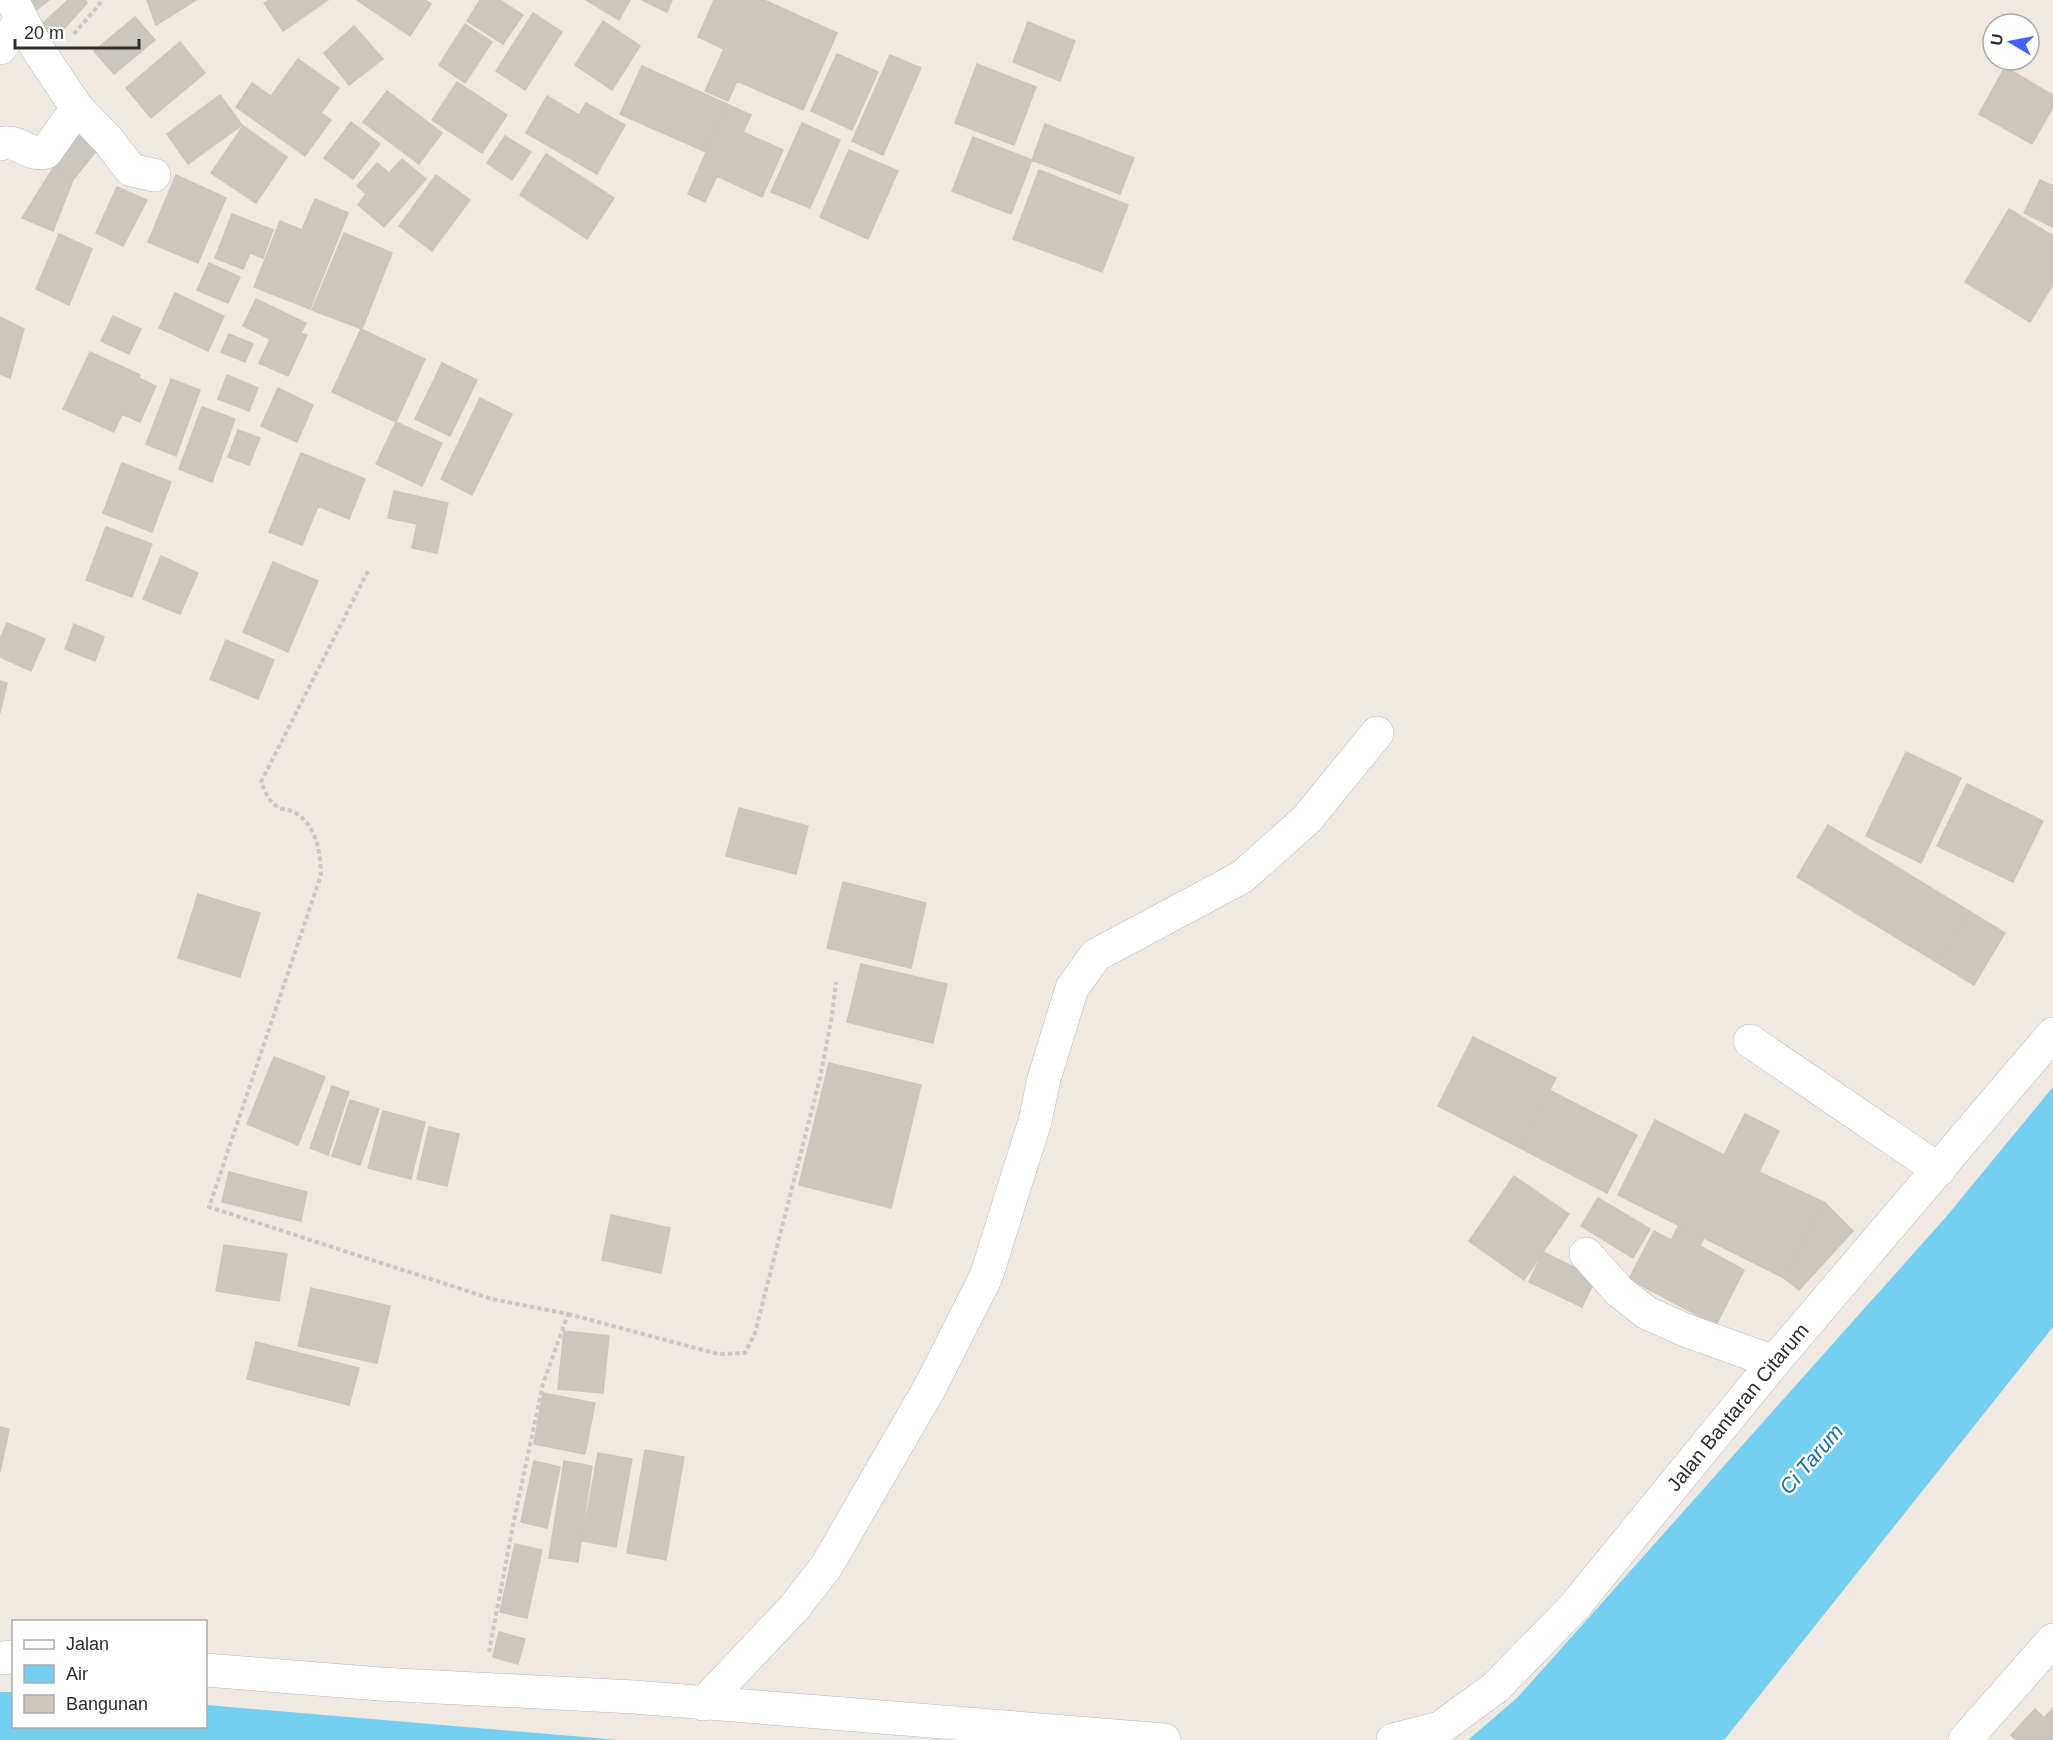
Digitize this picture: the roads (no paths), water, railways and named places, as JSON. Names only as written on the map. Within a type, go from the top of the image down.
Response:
[{"type":"street","points":[[0,48],[17,10]]},
{"type":"street","points":[[17,10],[37,48],[77,108],[108,140],[131,170],[154,175]]},
{"type":"street","points":[[0,144],[11,142],[37,154],[46,152],[77,108]]},
{"type":"street","points":[[703,1704],[793,1609],[826,1567],[929,1389],[986,1277],[1035,1121],[1044,1079],[1072,988],[1096,955],[1242,877],[1307,819],[1377,733]]},
{"type":"street","name":"Jalan Bantaran Citarum","points":[[1393,1740],[1440,1728],[1496,1687],[1574,1607],[1774,1362],[2053,1034]]},
{"type":"street","points":[[1750,1041],[1939,1170]]},
{"type":"street","points":[[1586,1254],[1620,1292],[1647,1313],[1685,1330],[1774,1362]]},
{"type":"street","points":[[1965,1740],[2053,1640]]},
{"type":"street","points":[[207,1670],[380,1684],[634,1697],[1164,1740]]},
{"type":"water","name":"Ci Tarum","points":[[2053,1087],[2053,1327],[1724,1740],[1468,1740],[1517,1698],[1946,1217]]},
{"type":"water","points":[[0,1692],[12,1692],[12,1728],[207,1728],[207,1705],[619,1740],[0,1740]]}]
